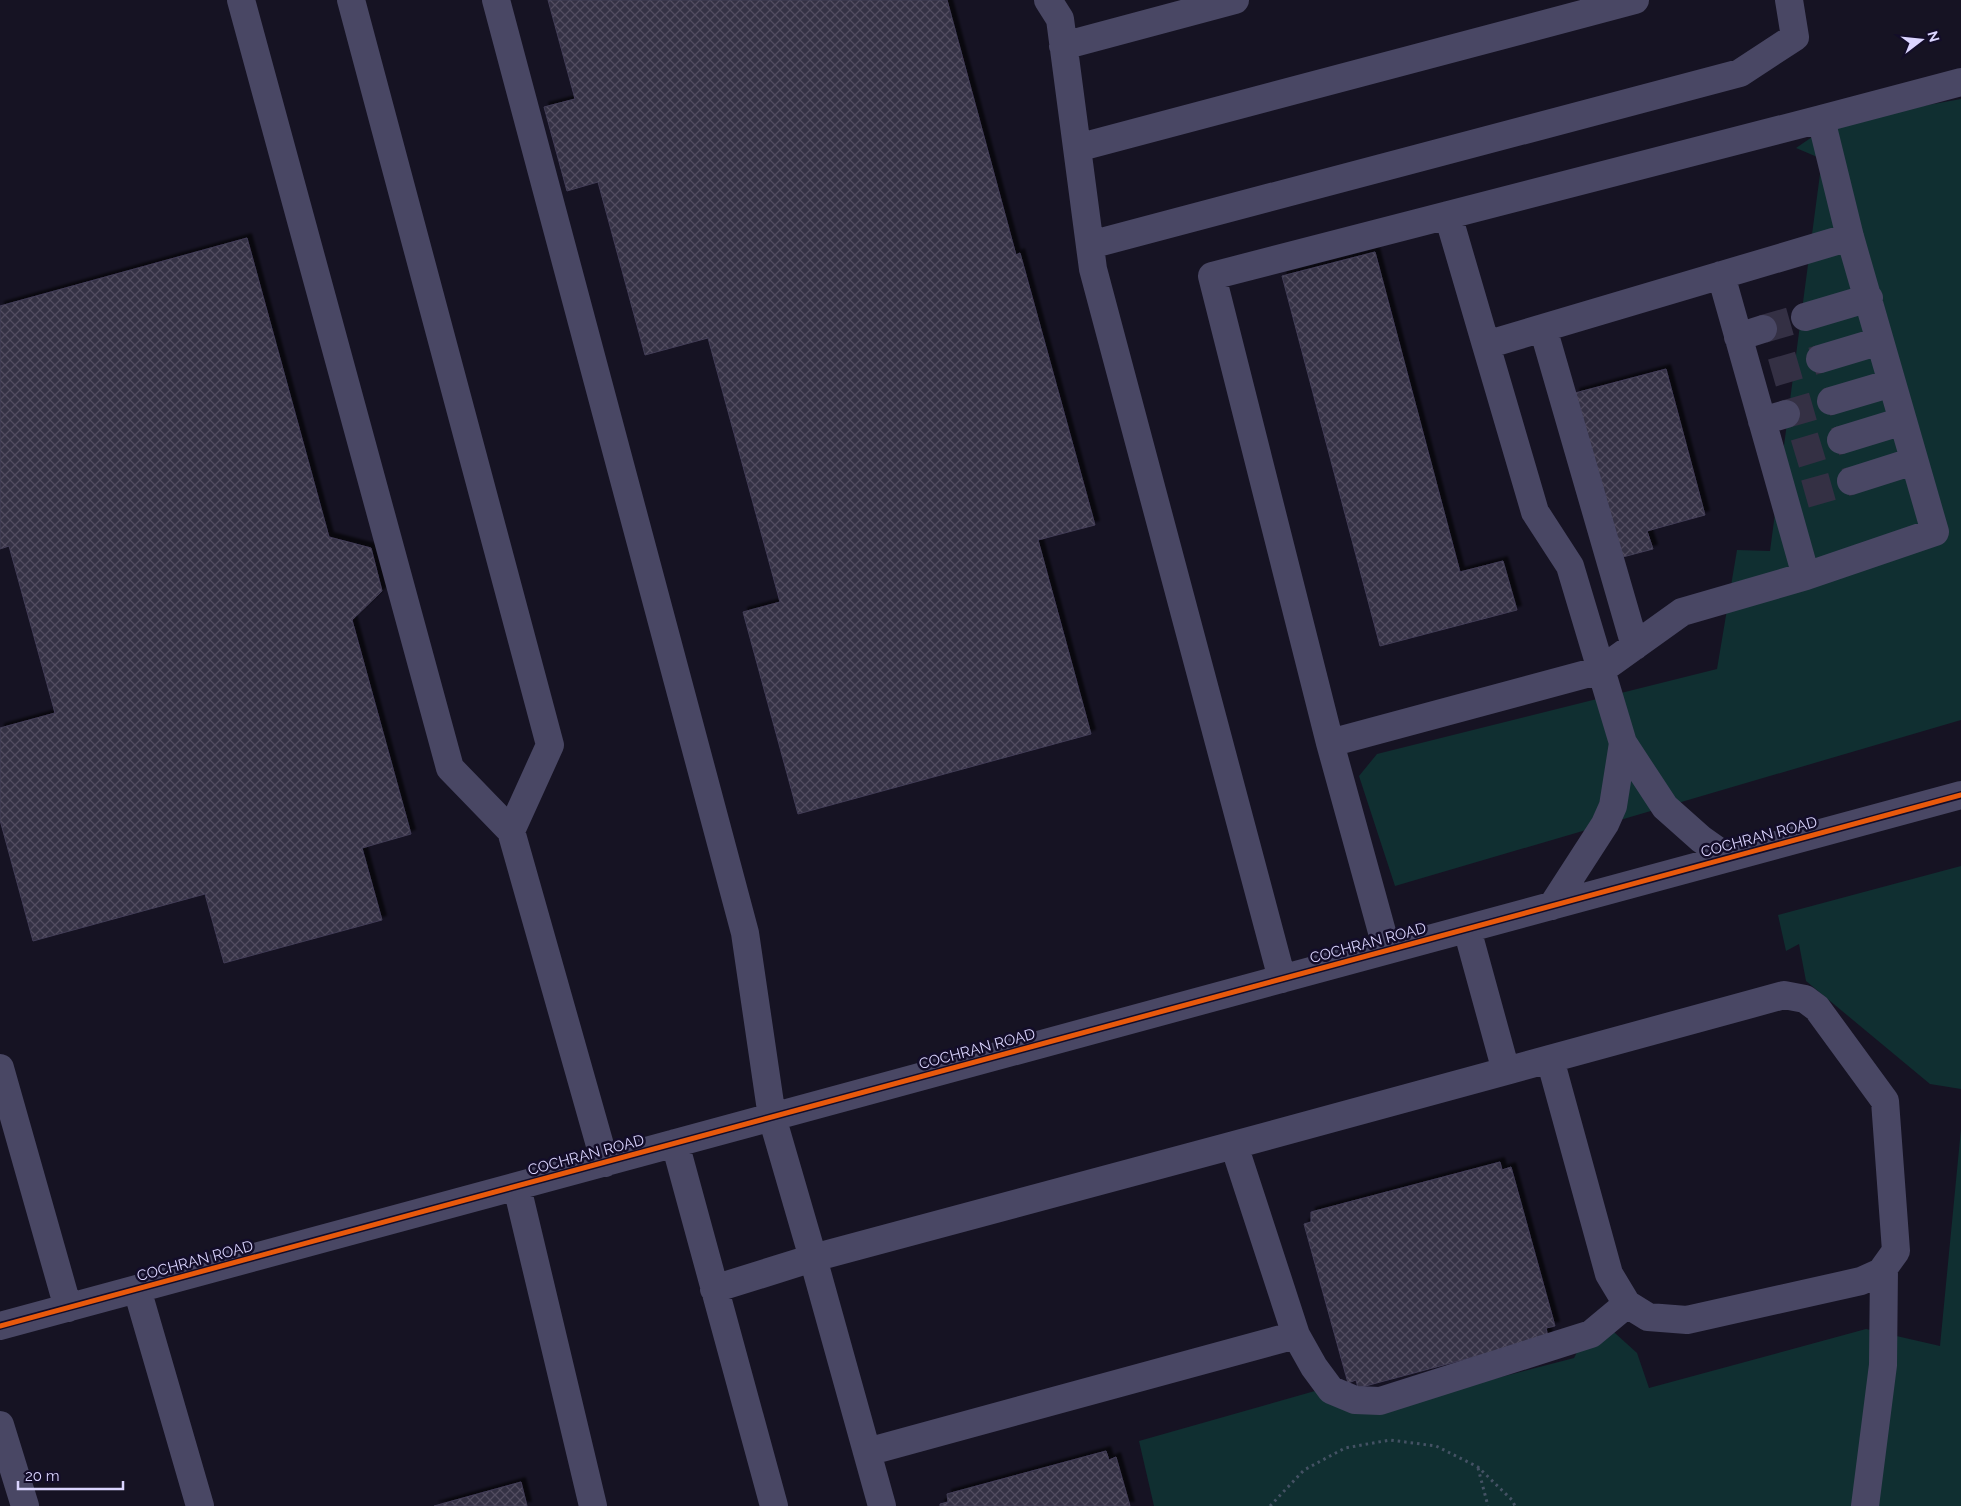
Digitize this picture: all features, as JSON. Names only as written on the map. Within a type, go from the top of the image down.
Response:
[{"type":"street","points":[[241,0],[450,768],[511,831],[605,1162]]},
{"type":"street","points":[[351,0],[550,745],[511,831]]},
{"type":"street","points":[[496,0],[745,934],[772,1118],[882,1506]]},
{"type":"street","points":[[1048,0],[1060,19],[1090,245],[1098,288],[1282,979]]},
{"type":"street","points":[[1064,46],[1235,0]]},
{"type":"street","points":[[1077,148],[1634,0]]},
{"type":"street","points":[[1090,245],[1740,73],[1795,37],[1789,0]]},
{"type":"street","points":[[1387,950],[1330,743],[1212,276],[1961,82]]},
{"type":"street","points":[[1330,743],[1601,670],[1682,612],[1806,576],[1935,532],[1850,237],[1821,119]]},
{"type":"street","points":[[1448,215],[1535,512],[1570,566],[1623,743],[1666,807],[1701,839],[1728,858]]},
{"type":"street","points":[[1486,345],[1850,237]]},
{"type":"street","points":[[1720,275],[1750,333],[1795,498],[1806,576]]},
{"type":"street","points":[[1805,317],[1869,298]]},
{"type":"street","points":[[1543,328],[1635,646]]},
{"type":"street","points":[[1820,359],[1880,341]]},
{"type":"street","points":[[1831,400],[1892,383]]},
{"type":"street","points":[[1841,440],[1903,421]]},
{"type":"street","points":[[1851,481],[1914,461]]},
{"type":"street","points":[[1552,906],[1605,824],[1613,806],[1623,743]]},
{"type":"street","name":"COCHRAN ROAD","points":[[0,1326],[1961,795]]},
{"type":"street","points":[[1466,929],[1506,1071]]},
{"type":"street","points":[[714,1289],[813,1258],[1784,994],[1805,998],[1817,1008],[1884,1101],[1896,1251],[1881,1272],[1861,1281],[1687,1320],[1648,1317],[1628,1304],[1609,1274],[1550,1059]]},
{"type":"street","points":[[0,1068],[68,1308]]},
{"type":"street","points":[[676,1143],[774,1506]]},
{"type":"street","points":[[1234,1144],[1296,1335],[1314,1367],[1332,1390],[1355,1400],[1380,1401],[1591,1334],[1628,1304]]},
{"type":"street","points":[[517,1186],[593,1506]]},
{"type":"street","points":[[1864,1506],[1883,1365],[1884,1268]]},
{"type":"street","points":[[138,1289],[200,1506]]},
{"type":"street","points":[[867,1452],[1296,1335]]},
{"type":"street","points":[[0,1425],[25,1506]]},
{"type":"path","points":[[1270,1506],[1304,1470],[1345,1448],[1390,1440],[1436,1446],[1478,1467],[1512,1500],[1515,1506]]},
{"type":"path","points":[[1478,1467],[1488,1506]]},
{"type":"green space","points":[[1961,99],[1961,720],[1395,886],[1359,776],[1377,754],[1717,669],[1737,550],[1770,551],[1822,159],[1796,148],[1834,122]]},
{"type":"green space","points":[[1961,866],[1961,1089],[1930,1084],[1806,981],[1799,944],[1786,951],[1778,915]]},
{"type":"green space","points":[[1961,1129],[1961,1506],[1154,1506],[1139,1441],[1322,1389],[1363,1413],[1574,1358],[1589,1329],[1605,1324],[1637,1353],[1649,1388],[1866,1329],[1940,1346]]},
{"type":"building","points":[[548,0],[947,0],[1016,255],[1020,253],[1095,525],[1038,540],[1091,734],[798,814],[743,612],[780,602],[708,338],[645,355],[598,182],[567,191],[544,107],[575,99]]},
{"type":"building","points":[[247,238],[329,537],[371,548],[382,591],[352,620],[411,834],[362,848],[382,920],[224,963],[205,894],[33,941],[0,820],[0,728],[55,713],[9,546],[0,549],[0,306]]},
{"type":"building","points":[[1375,252],[1460,572],[1503,561],[1517,610],[1380,646],[1282,276]]},
{"type":"building","points":[[1666,369],[1705,515],[1647,531],[1653,549],[1619,558],[1575,393]]},
{"type":"building","points":[[1500,1162],[1502,1170],[1511,1167],[1555,1326],[1546,1328],[1548,1337],[1358,1388],[1356,1380],[1348,1383],[1304,1224],[1311,1222],[1311,1212]]},
{"type":"building","points":[[1106,1451],[1109,1460],[1116,1457],[1130,1506],[940,1506],[940,1504],[948,1502],[947,1494]]},
{"type":"building","points":[[521,1482],[527,1506],[434,1506]]},
{"type":"tunnel","points":[[1763,329],[1805,317]]},
{"type":"tunnel","points":[[1772,373],[1820,359]]},
{"type":"tunnel","points":[[1786,414],[1831,401]]},
{"type":"tunnel","points":[[1795,454],[1841,440]]},
{"type":"tunnel","points":[[1805,494],[1851,481]]},
{"type":"cycle path","points":[[0,1326],[1961,795]]}]
